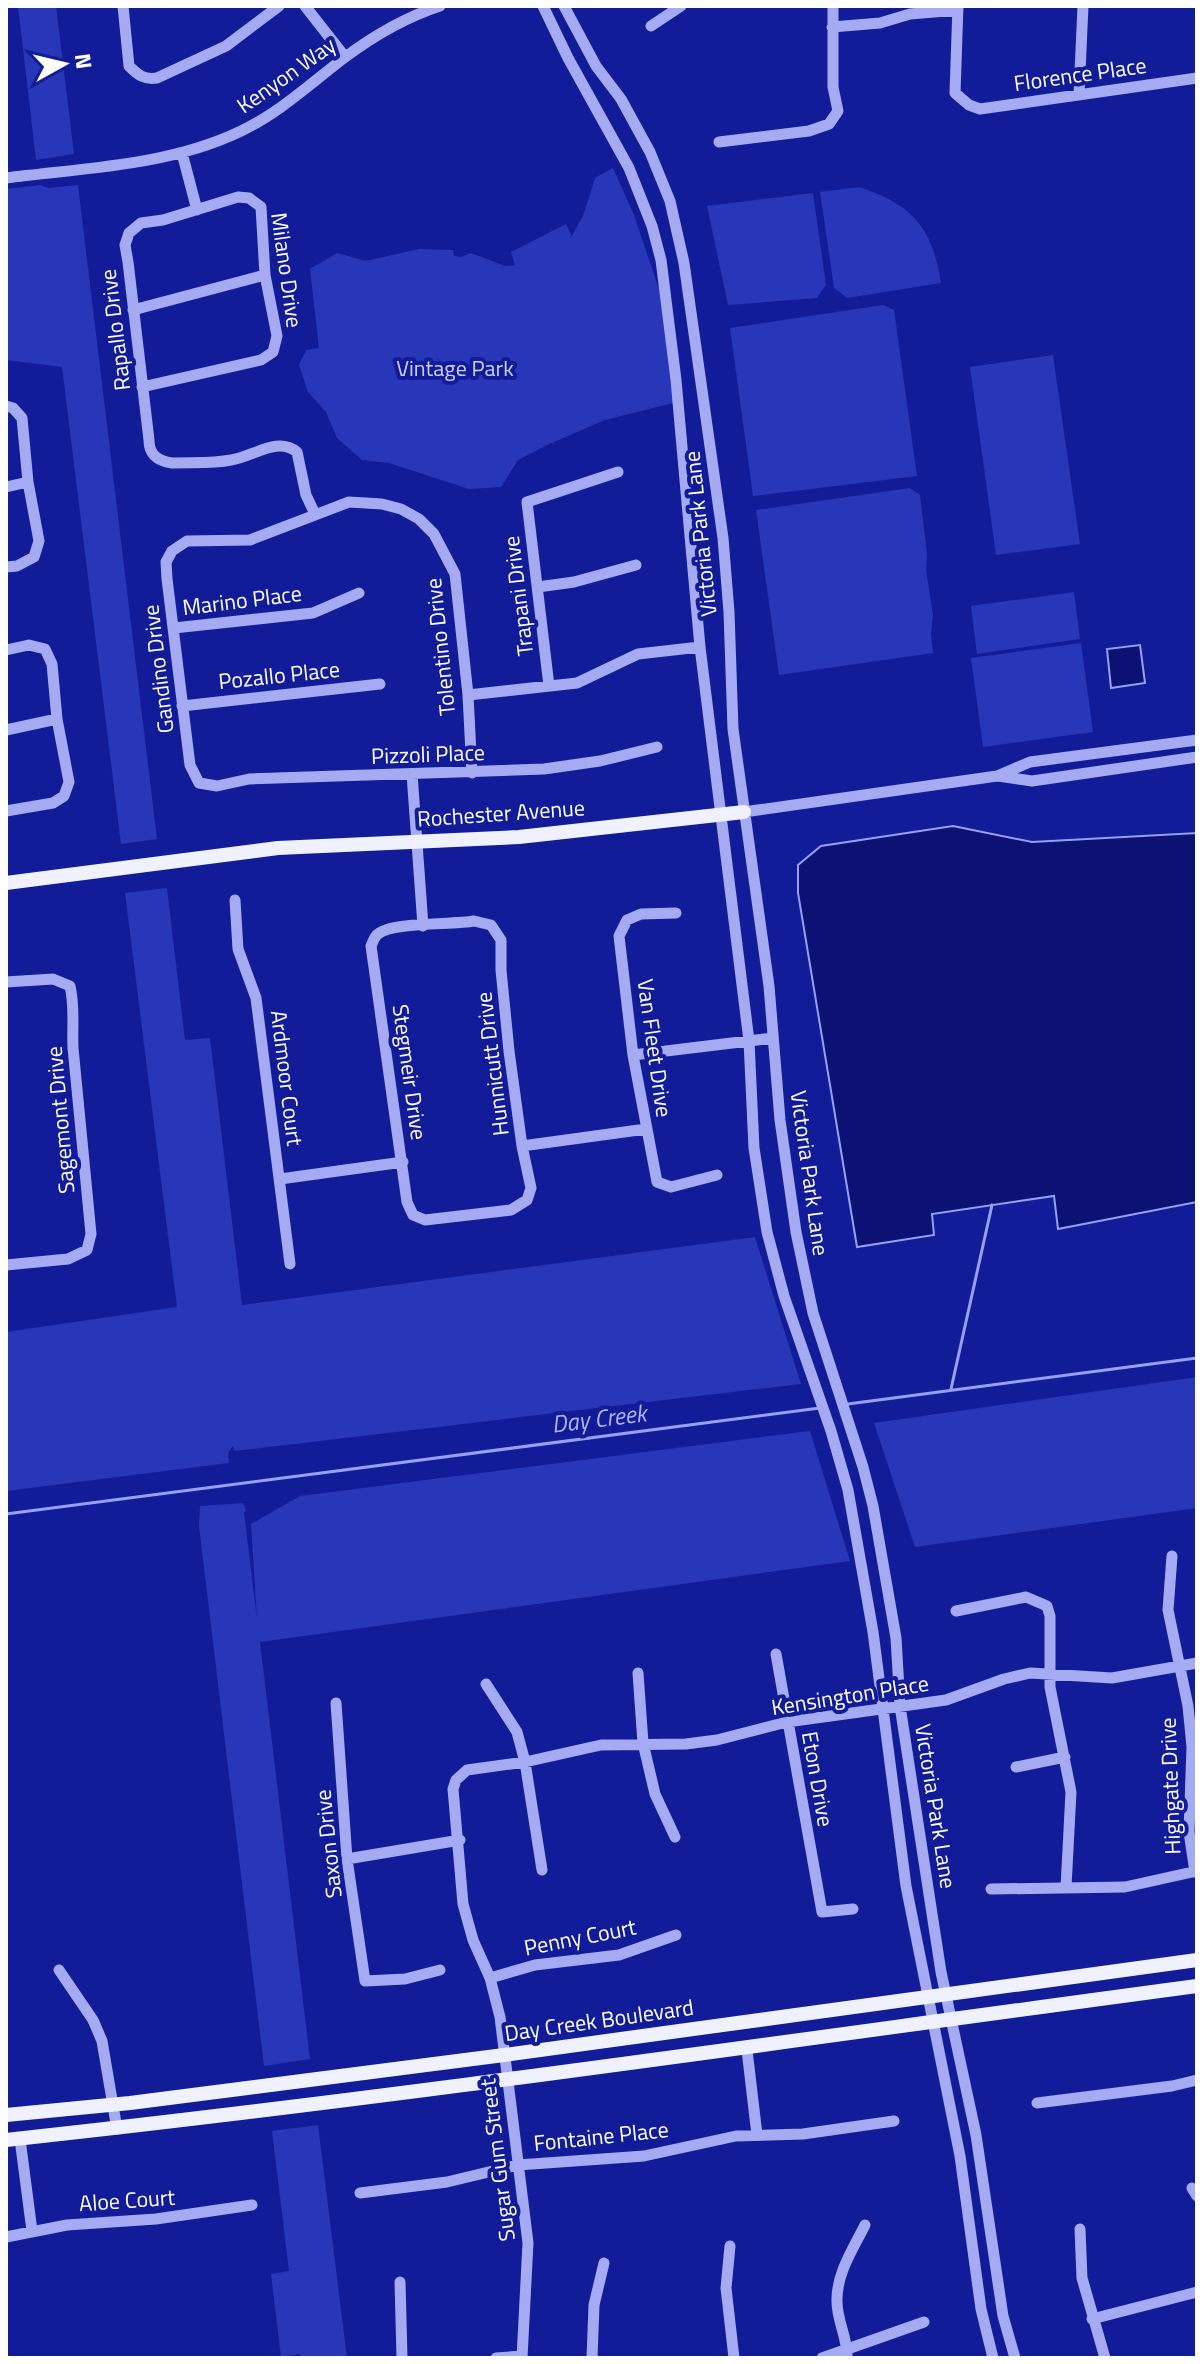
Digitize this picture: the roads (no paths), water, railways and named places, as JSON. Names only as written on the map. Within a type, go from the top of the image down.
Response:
[{"type":"main road","name":"Rochester Avenue","points":[[6,883],[278,848],[519,837],[744,812]]},
{"type":"main road","name":"Day Creek Boulevard","points":[[6,2115],[114,2105],[504,2055],[1197,1960]]},
{"type":"main road","points":[[13,2139],[508,2081],[1197,1986]]},
{"type":"street","points":[[123,6],[129,66],[148,80],[226,46],[279,6]]},
{"type":"street","points":[[305,6],[345,57]]},
{"type":"street","name":"Kenyon Way","points":[[6,178],[115,165],[182,153],[240,132],[297,97],[377,35],[440,6]]},
{"type":"street","name":"Victoria Park Lane","points":[[543,6],[629,168],[652,226],[661,260],[676,380],[700,647],[749,1041],[754,1148],[767,1232],[784,1296],[848,1490],[858,1540],[906,1886],[960,2156],[981,2309],[993,2358]]},
{"type":"street","name":"Victoria Park Lane","points":[[564,6],[596,66],[621,99],[638,129],[663,183],[677,228],[723,538],[733,729],[765,954],[783,1143],[800,1259],[813,1313],[863,1467],[879,1538],[896,1638],[900,1706],[945,1994],[980,2159],[1003,2316],[1015,2358]]},
{"type":"street","points":[[651,26],[681,6]]},
{"type":"street","points":[[719,142],[809,131],[829,124],[838,111],[833,87],[833,6]]},
{"type":"street","points":[[1079,94],[1083,6]]},
{"type":"street","points":[[832,27],[880,23],[910,14],[958,8]]},
{"type":"street","name":"Florence Place","points":[[958,8],[955,93],[969,105],[980,109],[1197,78]]},
{"type":"street","points":[[182,153],[197,210]]},
{"type":"street","name":"Milano Drive","points":[[142,387],[261,360],[273,352],[277,336],[265,275],[261,207],[249,198],[238,197],[197,210]]},
{"type":"street","name":"Rapallo Drive","points":[[197,210],[141,223],[129,233],[125,245],[149,448],[154,457],[163,462],[231,460],[277,445],[289,446],[297,452],[306,495],[315,514]]},
{"type":"street","points":[[133,310],[265,275]]},
{"type":"street","points":[[6,567],[17,566],[34,557],[39,541],[28,482],[22,418],[10,407]]},
{"type":"street","name":"Trapani Drive","points":[[549,686],[527,502],[618,472]]},
{"type":"street","points":[[6,487],[28,482]]},
{"type":"street","name":"Tolentino Drive","points":[[315,514],[349,502],[382,504],[401,509],[419,519],[446,552],[455,574],[468,695],[472,773]]},
{"type":"street","name":"Gandino Drive","points":[[199,783],[190,765],[166,562],[172,551],[187,541],[250,540],[315,514]]},
{"type":"street","points":[[538,587],[574,582],[636,565]]},
{"type":"street","name":"Marino Place","points":[[174,628],[313,613],[359,593]]},
{"type":"street","points":[[6,650],[29,645],[45,649],[52,664],[57,719],[69,782],[64,796],[53,803],[6,811]]},
{"type":"street","points":[[468,695],[577,683],[638,654],[700,647]]},
{"type":"street","name":"Pozallo Place","points":[[182,706],[380,684]]},
{"type":"street","points":[[6,730],[57,719]]},
{"type":"street","name":"Rochester Avenue","points":[[744,812],[997,776],[1030,762],[1197,740]]},
{"type":"street","name":"Pizzoli Place","points":[[199,783],[217,786],[249,779],[544,769],[600,761],[657,747]]},
{"type":"street","name":"Rochester Avenue","points":[[997,776],[1032,781],[1197,757]]},
{"type":"street","points":[[412,774],[423,926]]},
{"type":"street","name":"Ardmoor Court","points":[[235,900],[238,949],[256,998],[290,1264]]},
{"type":"street","name":"Van Fleet Drive","points":[[676,913],[641,914],[627,920],[619,936],[633,1055],[657,1182],[671,1187],[717,1175]]},
{"type":"street","name":"Hunnicutt Drive","points":[[413,1215],[425,1220],[511,1210],[527,1200],[531,1188],[509,1051],[501,940],[491,925],[474,921],[423,926]]},
{"type":"street","name":"Stegmeir Drive","points":[[413,1215],[407,1202],[371,946],[377,934],[396,926],[423,926]]},
{"type":"street","name":"Sagemont Drive","points":[[6,982],[53,979],[70,986],[74,1002],[71,1021],[91,1234],[87,1250],[68,1259],[6,1265]]},
{"type":"street","points":[[633,1055],[773,1038]]},
{"type":"street","points":[[522,1146],[646,1129]]},
{"type":"street","points":[[280,1179],[403,1162]]},
{"type":"street","name":"Highgate Drive","points":[[1172,1556],[1168,1610],[1188,1706],[1192,1747],[1189,1832],[1196,1872]]},
{"type":"street","points":[[956,1611],[1026,1597],[1047,1606],[1050,1616],[1050,1674],[1071,1792],[1066,1887]]},
{"type":"street","name":"Eton Drive","points":[[776,1654],[822,1912],[853,1909]]},
{"type":"street","name":"Kensington Place","points":[[460,1775],[467,1770],[525,1762],[601,1745],[686,1744],[717,1740],[787,1722],[955,1698],[1017,1675],[1112,1678],[1197,1663]]},
{"type":"street","points":[[638,1673],[643,1743],[655,1794],[675,1837]]},
{"type":"street","points":[[486,1684],[517,1732],[525,1762],[542,1870]]},
{"type":"street","name":"Saxon Drive","points":[[336,1703],[347,1859],[365,1981],[405,1979],[440,1970]]},
{"type":"street","points":[[1016,1767],[1065,1757]]},
{"type":"street","name":"Sugar Gum Street","points":[[460,1775],[453,1789],[460,1840],[461,1885],[467,1922],[490,1978],[500,2017],[528,2243],[522,2357]]},
{"type":"street","points":[[347,1859],[460,1840]]},
{"type":"street","points":[[991,1889],[1125,1887],[1196,1872]]},
{"type":"street","name":"Penny Court","points":[[490,1978],[535,1965],[619,1955],[676,1935]]},
{"type":"street","points":[[59,1970],[97,2028],[105,2052],[117,2129]]},
{"type":"street","points":[[747,2050],[757,2135]]},
{"type":"street","points":[[1037,2103],[1197,2080]]},
{"type":"street","name":"Fontaine Place","points":[[360,2193],[447,2182],[518,2165],[644,2156],[711,2140],[803,2134],[894,2121]]},
{"type":"street","points":[[13,2139],[32,2231]]},
{"type":"street","name":"Aloe Court","points":[[6,2237],[82,2223],[178,2217],[252,2205]]},
{"type":"street","points":[[847,2354],[837,2302],[842,2270],[865,2225]]},
{"type":"street","points":[[1080,2229],[1082,2278],[1105,2358]]},
{"type":"street","points":[[730,2246],[726,2288],[734,2358]]},
{"type":"street","points":[[592,2358],[594,2305],[604,2263]]},
{"type":"street","points":[[400,2282],[402,2358]]},
{"type":"street","points":[[1092,2319],[1197,2292]]},
{"type":"street","points":[[822,2358],[847,2354],[924,2322]]},
{"type":"street","points":[[496,2358],[522,2357]]},
{"type":"waterway","points":[[951,1389],[992,1205]]},
{"type":"waterway","name":"Day Creek","points":[[848,1404],[1197,1358]]},
{"type":"waterway","name":"Day Creek","points":[[6,1514],[820,1408]]},
{"type":"park label","name":"Vintage Park","points":[[455,368]]}]
